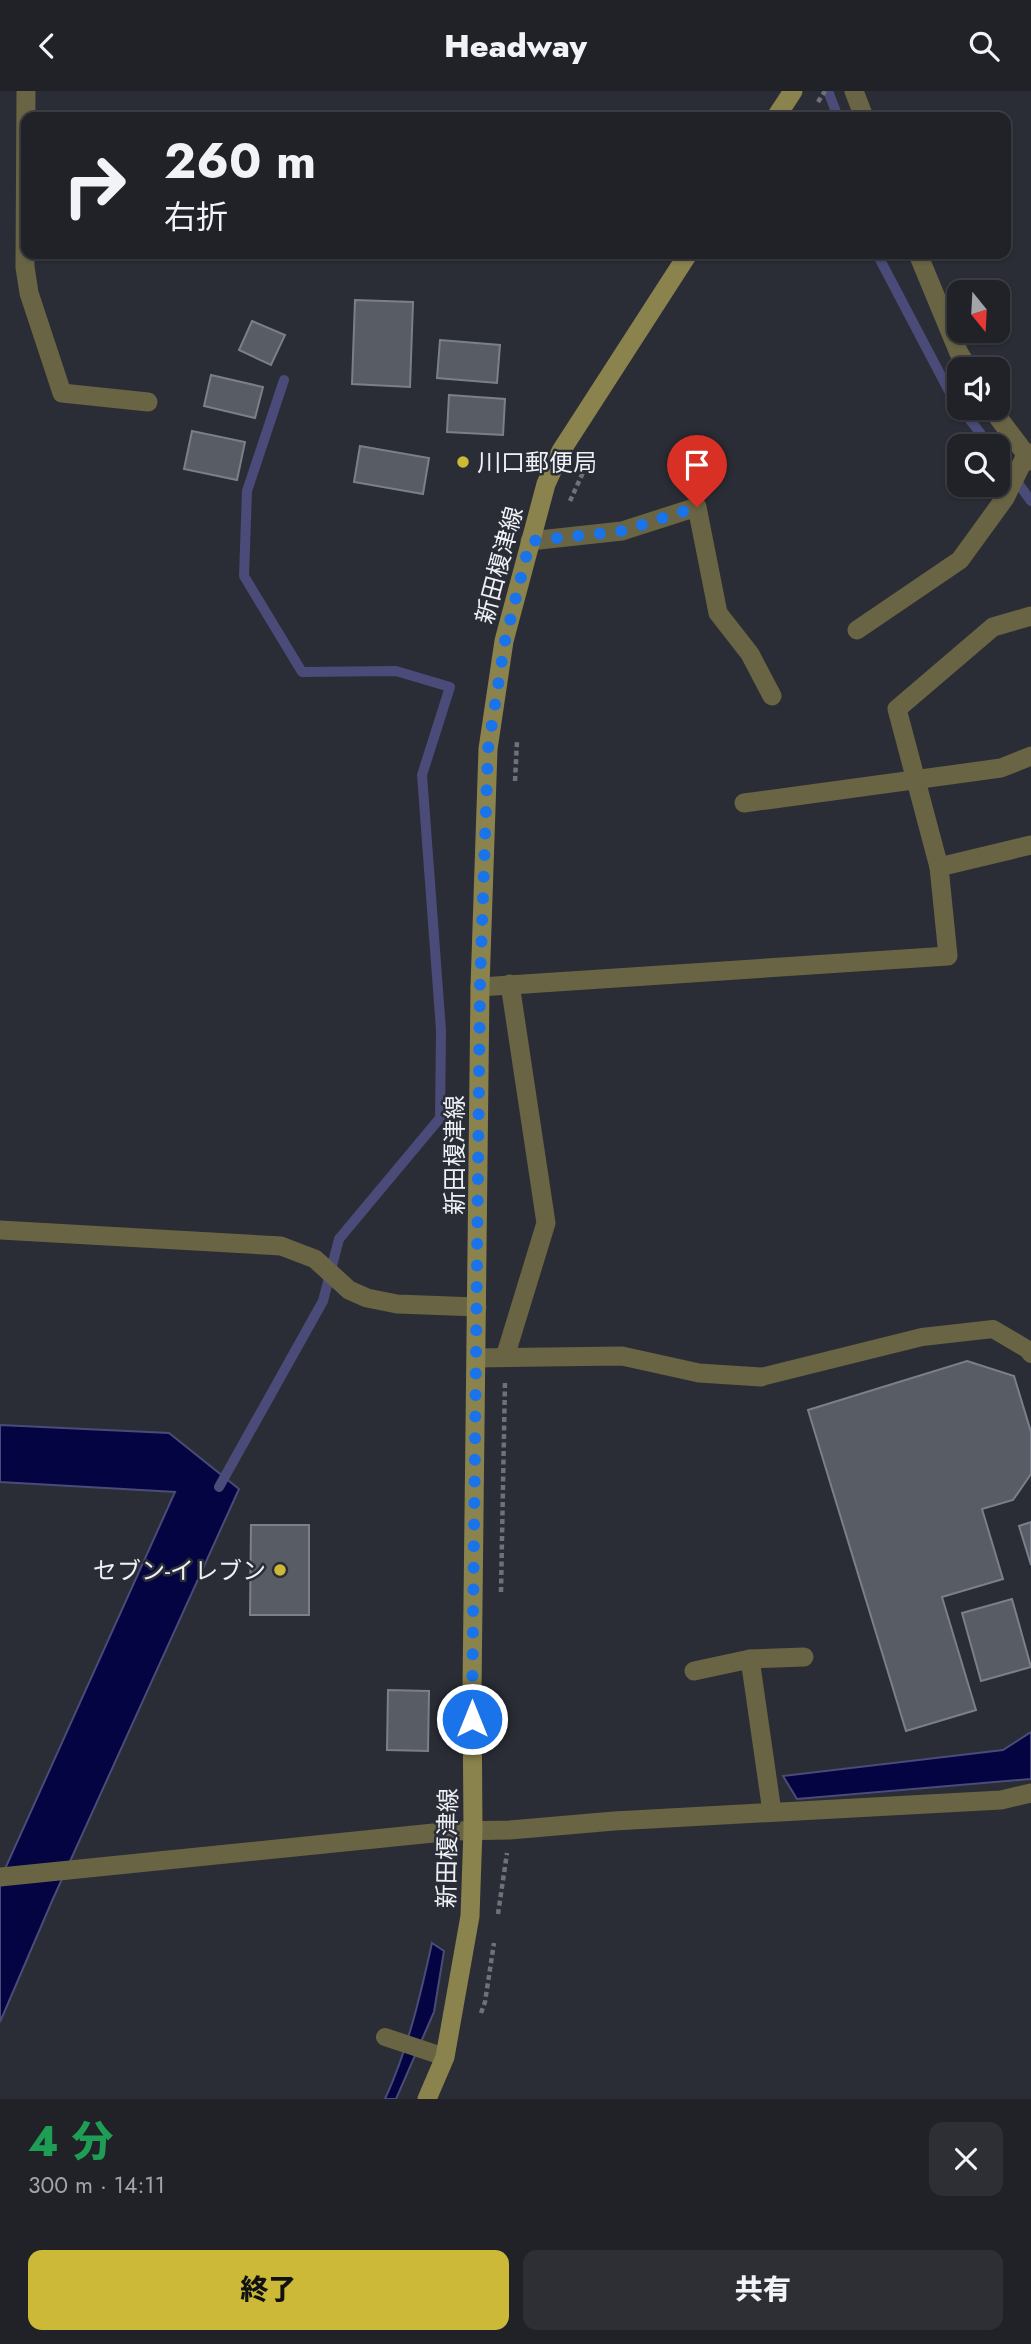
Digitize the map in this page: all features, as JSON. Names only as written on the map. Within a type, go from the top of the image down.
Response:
[{"type":"main road","points":[[779,112],[793,91]]},
{"type":"main road","name":"新田榎津線","points":[[427,2099],[445,2057],[470,1916],[480,986],[488,749],[505,641],[546,484],[561,451],[685,259]]},
{"type":"street","points":[[26,91],[26,112]]},
{"type":"street","points":[[854,91],[862,112]]},
{"type":"street","points":[[25,259],[29,293],[62,393],[148,402]]},
{"type":"street","points":[[920,259],[962,357]]},
{"type":"street","points":[[857,630],[960,560],[1008,493],[1027,459],[999,420]]},
{"type":"street","points":[[530,541],[622,531],[697,507],[718,613],[751,654],[772,697]]},
{"type":"street","points":[[480,986],[948,956],[939,867],[897,709],[993,627],[1031,616]]},
{"type":"street","points":[[744,803],[1001,768],[1031,756]]},
{"type":"street","points":[[939,867],[1031,845]]},
{"type":"street","points":[[505,1357],[546,1223],[510,984]]},
{"type":"street","points":[[0,1230],[281,1246],[315,1259],[349,1290],[367,1298],[397,1304],[477,1307]]},
{"type":"street","points":[[477,1358],[622,1356],[699,1374],[761,1377]]},
{"type":"street","points":[[694,1671],[750,1659],[804,1657]]},
{"type":"street","points":[[750,1659],[772,1812]]},
{"type":"street","points":[[0,1877],[473,1830],[1001,1800],[1031,1793]]},
{"type":"lane","points":[[761,1377],[922,1337],[993,1329],[1031,1354]]},
{"type":"lane","points":[[385,2037],[445,2057]]},
{"type":"shaded area","points":[[0,1425],[169,1433],[239,1489],[0,2022],[0,1880],[175,1492],[0,1482]]},
{"type":"shaded area","points":[[1031,1732],[1031,1779],[797,1799],[783,1776],[1003,1750]]},
{"type":"shaded area","points":[[432,1943],[444,1951],[434,2012],[396,2099],[385,2099],[407,2042]]},
{"type":"building","points":[[355,300],[413,302],[410,387],[352,384]]},
{"type":"building","points":[[252,321],[285,335],[271,365],[239,350]]},
{"type":"building","points":[[440,340],[500,345],[497,383],[437,378]]},
{"type":"building","points":[[211,375],[263,387],[255,418],[204,406]]},
{"type":"building","points":[[449,395],[505,399],[503,435],[447,432]]},
{"type":"building","points":[[192,431],[245,442],[237,480],[184,469]]},
{"type":"building","points":[[360,446],[429,458],[423,494],[354,482]]},
{"type":"building","points":[[967,1361],[1014,1376],[1031,1432],[1031,1474],[1013,1500],[982,1509],[1003,1579],[942,1597],[976,1710],[906,1731],[808,1410]]},
{"type":"building","points":[[1031,1522],[1031,1565],[1019,1526]]},
{"type":"building","name":"セブン-イレブン","points":[[251,1525],[309,1525],[309,1615],[250,1615]]},
{"type":"building","points":[[1012,1599],[1031,1667],[981,1681],[962,1613]]},
{"type":"building","points":[[388,1690],[429,1691],[428,1751],[387,1750]]},
{"type":"waterway","points":[[828,91],[836,112]]},
{"type":"waterway","points":[[880,259],[947,387]]},
{"type":"waterway","points":[[219,1487],[323,1301],[339,1239],[440,1118],[441,1030],[422,775],[450,687],[396,671],[302,672],[244,576],[247,491],[284,380]]},
{"type":"waterway","points":[[970,420],[981,434]]},
{"type":"waterway","points":[[1010,472],[1031,501]]},
{"type":"place","name":"川口郵便局","points":[[463,462]]},
{"type":"place","name":"セブン-イレブン","points":[[280,1570]]},
{"type":"route","points":[[472,1719],[480,986],[488,749],[505,641],[530,541],[622,531],[697,507]]}]
